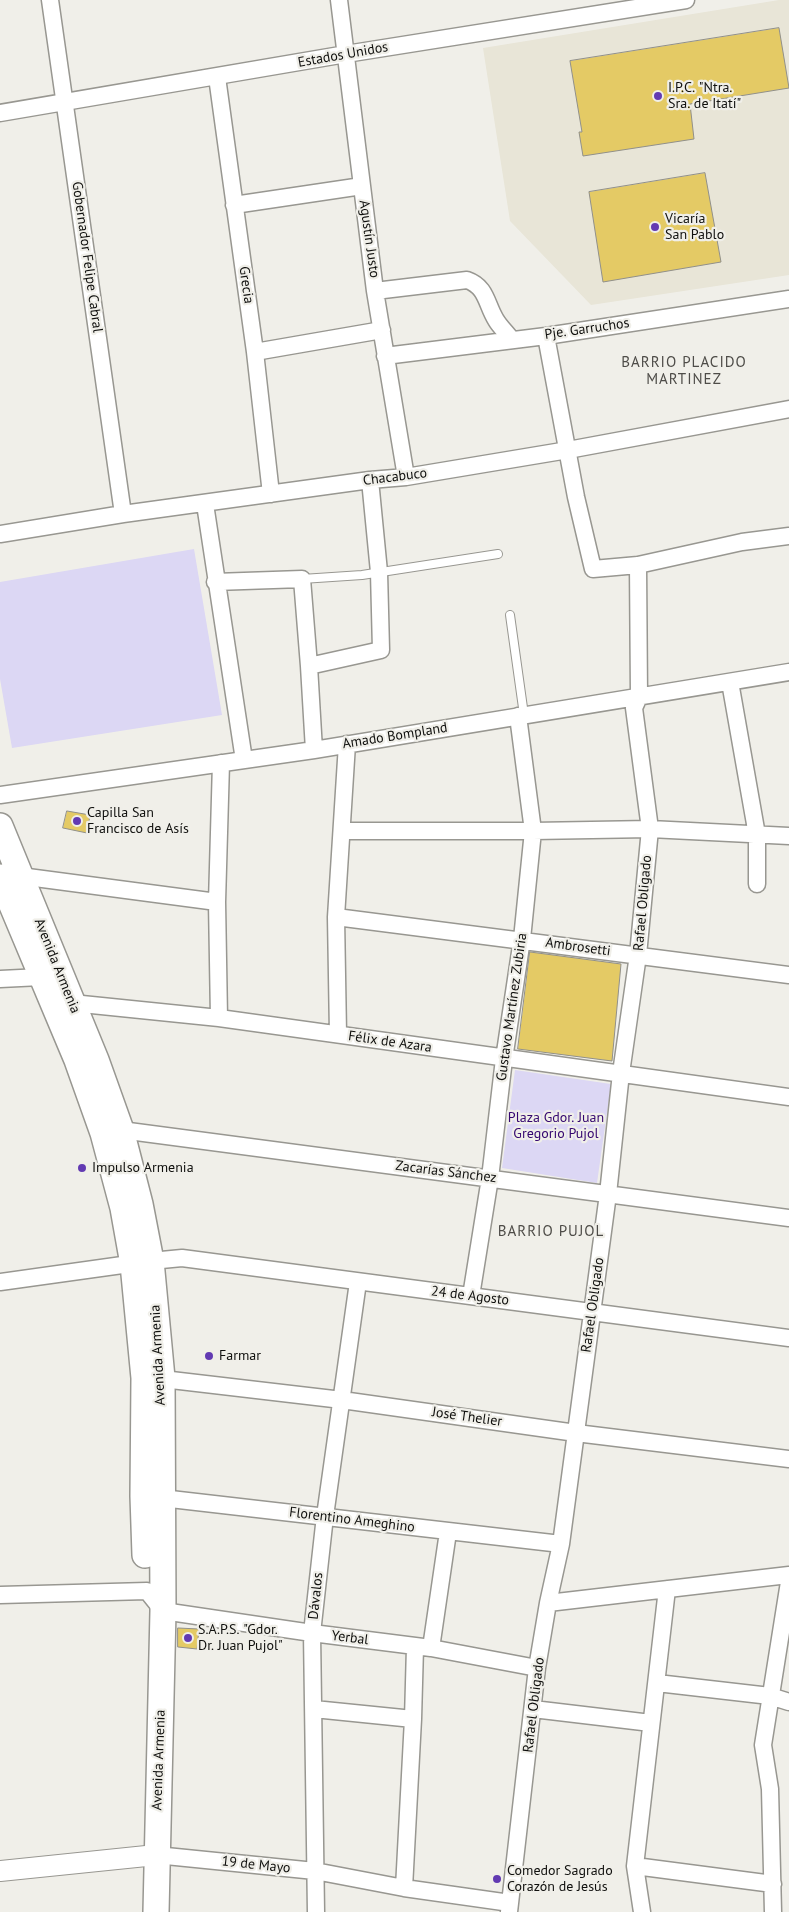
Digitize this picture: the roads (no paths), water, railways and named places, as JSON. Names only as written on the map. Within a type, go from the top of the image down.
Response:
[{"type":"main road","name":"Avenida Armenia","points":[[0,826],[8,879],[41,977],[76,1060],[112,1131]]},
{"type":"main road","name":"Avenida Armenia","points":[[8,879],[72,1003],[96,1060],[112,1131],[123,1208],[142,1262],[153,1378],[153,1497],[147,1591],[148,1856],[156,1912]]},
{"type":"main road","name":"Avenida Armenia","points":[[140,1912],[148,1856],[163,1611],[153,1497]]},
{"type":"street","name":"Gobernador Felipe Cabral","points":[[50,0],[123,514]]},
{"type":"street","name":"Agustín Justo","points":[[340,0],[375,291],[406,477]]},
{"type":"street","name":"Estados Unidos","points":[[0,113],[346,54],[686,0]]},
{"type":"street","name":"Grecia","points":[[217,77],[255,352],[271,494]]},
{"type":"street","points":[[234,205],[362,186]]},
{"type":"street","points":[[375,291],[467,280],[477,283],[496,320],[511,340]]},
{"type":"street","name":"Pje. Garruchos","points":[[385,356],[546,336],[789,299]]},
{"type":"street","points":[[255,352],[382,330]]},
{"type":"street","points":[[546,336],[576,497],[593,569],[638,565],[742,542],[789,536]]},
{"type":"street","name":"Chacabuco","points":[[0,534],[123,514],[370,480],[406,477],[568,450],[789,409]]},
{"type":"street","points":[[309,666],[381,650],[379,572],[370,480]]},
{"type":"street","points":[[205,504],[244,760]]},
{"type":"street","points":[[638,565],[639,697]]},
{"type":"street","points":[[216,582],[302,579],[314,750]]},
{"type":"street","name":"Amado Bompland","points":[[0,795],[314,750],[789,672]]},
{"type":"street","points":[[730,682],[757,835],[757,884]]},
{"type":"street","name":"Rafael Obligado","points":[[510,1908],[537,1668],[548,1603],[561,1544],[608,1194],[621,1073],[638,955],[650,828],[634,708],[639,697]]},
{"type":"street","name":"Gustavo Martínez Zubiria","points":[[471,1296],[490,1178],[504,1058],[522,940],[533,831],[521,716]]},
{"type":"street","points":[[338,1034],[336,917],[346,744]]},
{"type":"street","points":[[219,1018],[218,902],[221,763]]},
{"type":"street","points":[[342,831],[533,831],[650,828],[789,836]]},
{"type":"street","points":[[8,879],[218,902]]},
{"type":"street","name":"Ambrosetti","points":[[336,917],[789,975]]},
{"type":"street","points":[[0,978],[41,977],[72,1003]]},
{"type":"street","name":"Félix de Azara","points":[[72,1003],[219,1018],[789,1097]]},
{"type":"street","name":"Zacarías Sánchez","points":[[112,1131],[490,1178],[789,1218]]},
{"type":"street","name":"24 de Agosto","points":[[0,1282],[182,1258],[789,1338]]},
{"type":"street","name":"Dávalos","points":[[316,1912],[312,1633],[358,1282]]},
{"type":"street","name":"José Thelier","points":[[153,1378],[342,1400],[576,1433],[789,1460]]},
{"type":"street","name":"Florentino Ameghino","points":[[153,1497],[561,1544]]},
{"type":"street","points":[[431,1648],[448,1532]]},
{"type":"street","points":[[548,1603],[789,1575]]},
{"type":"street","points":[[773,1912],[770,1789],[763,1745],[789,1582]]},
{"type":"street","points":[[642,1912],[635,1866],[667,1589]]},
{"type":"street","points":[[0,1595],[147,1591],[163,1611]]},
{"type":"street","name":"Yerbal","points":[[163,1611],[431,1648],[537,1668]]},
{"type":"street","points":[[404,1888],[415,1647]]},
{"type":"street","points":[[657,1683],[770,1696],[789,1702]]},
{"type":"street","points":[[314,1709],[413,1719]]},
{"type":"street","points":[[533,1709],[651,1723]]},
{"type":"street","name":"19 de Mayo","points":[[0,1871],[148,1856],[315,1871],[510,1908]]},
{"type":"street","points":[[635,1866],[773,1884]]},
{"type":"lane","points":[[302,579],[362,575],[498,554]]},
{"type":"lane","points":[[510,616],[521,716]]},
{"type":"place","name":"I.P.C. \"Ntra. Sra. de Itatí\"","points":[[658,96]]},
{"type":"place","name":"Vicaría San Pablo","points":[[655,227]]},
{"type":"place","name":"Capilla San Francisco de Asís","points":[[77,821]]},
{"type":"place","name":"Impulso Armenia","points":[[82,1168]]},
{"type":"place","name":"Farmar","points":[[209,1356]]},
{"type":"place","name":"S.A.P.S. \"Gdor. Dr. Juan Pujol\"","points":[[188,1638]]},
{"type":"place","name":"Comedor Sagrado Corazón de Jesús","points":[[497,1879]]},
{"type":"district","name":"BARRIO PLACIDO MARTINEZ","points":[[684,372]]},
{"type":"district","name":"BARRIO PUJOL","points":[[551,1232]]},
{"type":"park label","name":"Plaza Gdor. Juan Gregorio Pujol","points":[[556,1126]]}]
